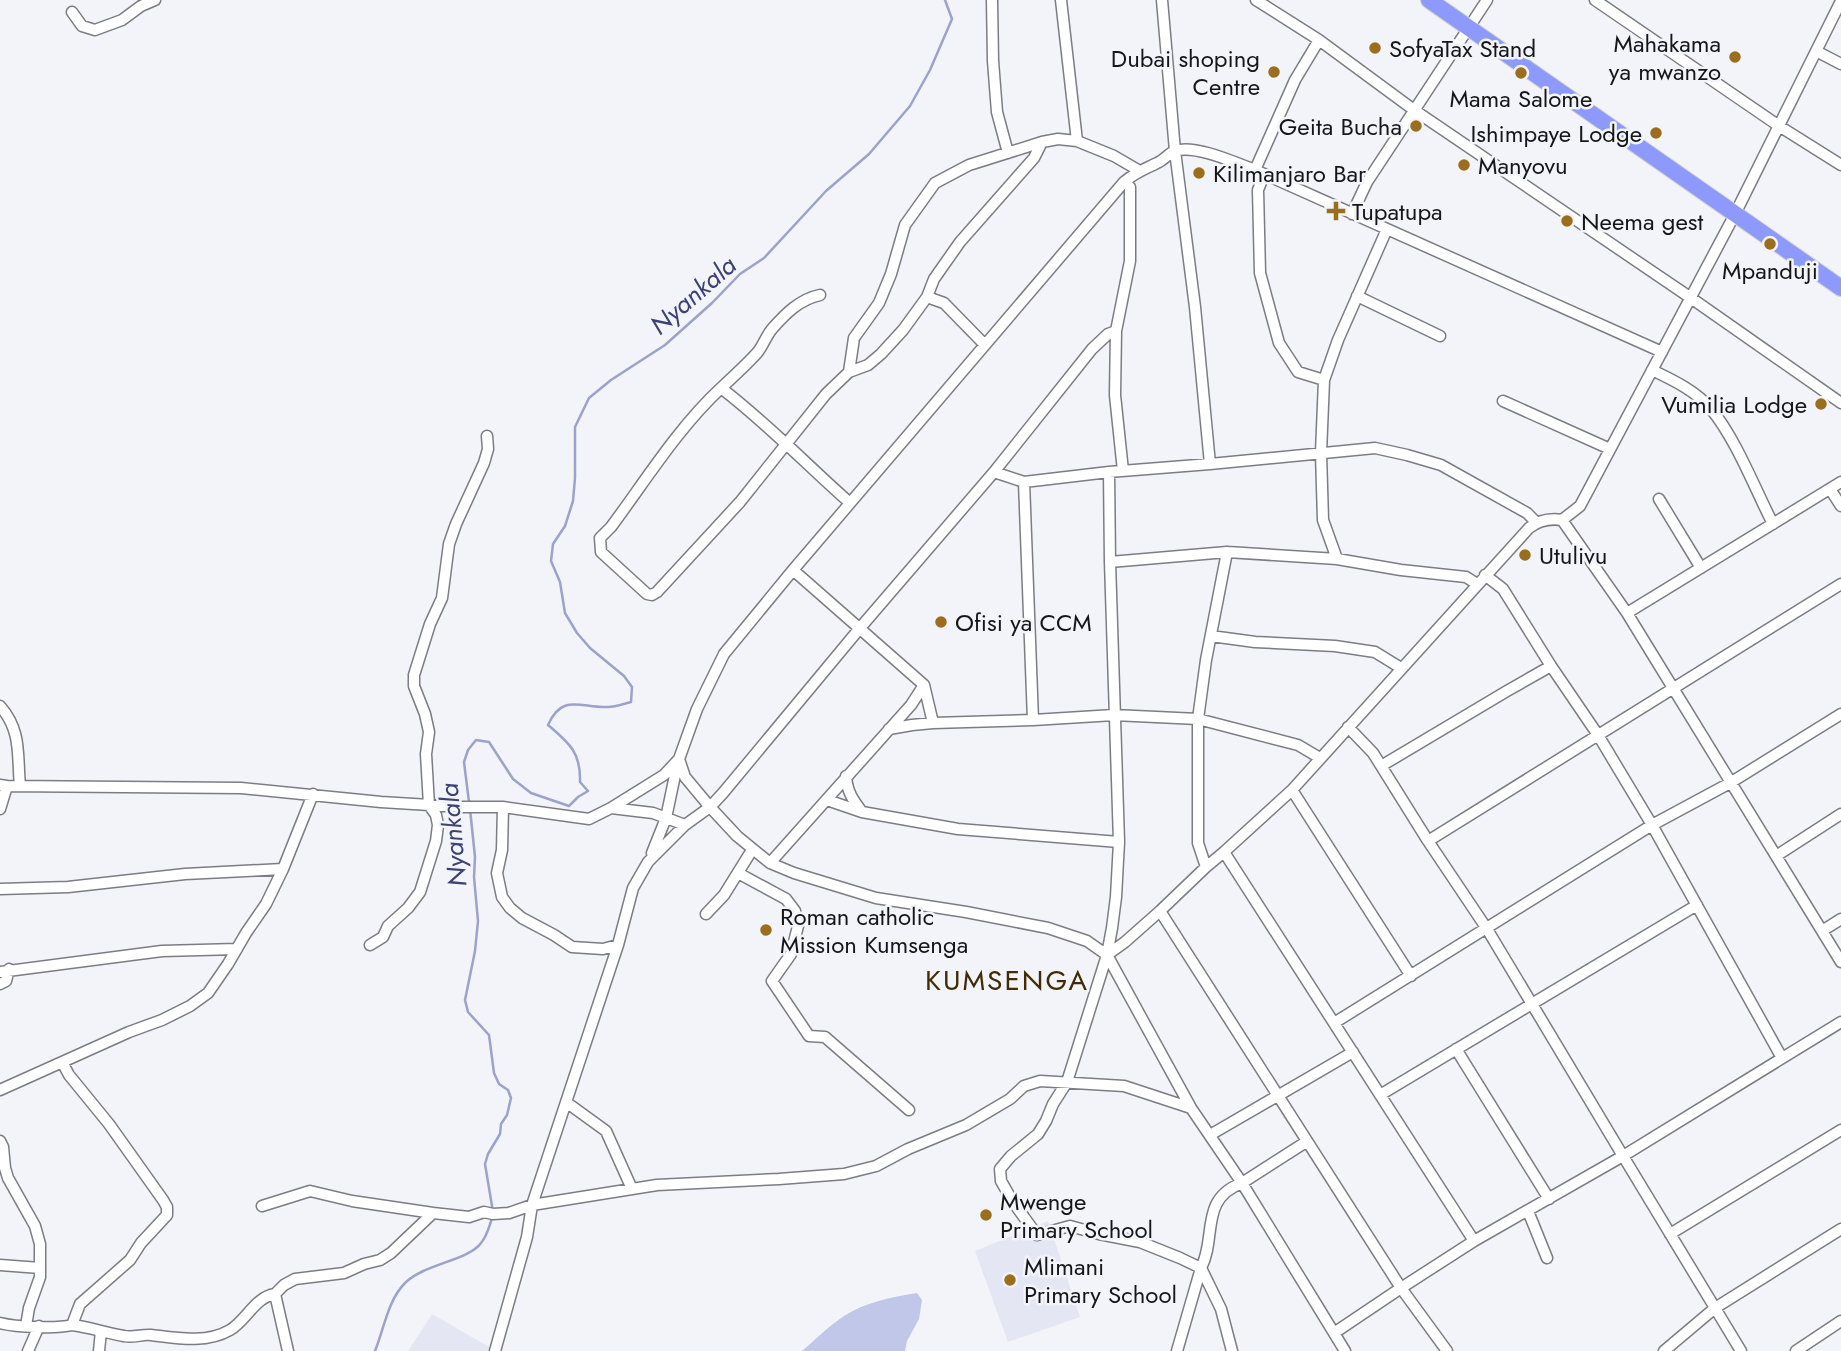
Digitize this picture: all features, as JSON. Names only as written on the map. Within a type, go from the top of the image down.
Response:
[{"type":"highway","points":[[1429,0],[1841,288]]},
{"type":"street","points":[[72,12],[82,26],[96,30],[122,20],[141,6],[155,0]]},
{"type":"street","points":[[992,0],[997,112],[1008,153]]},
{"type":"street","points":[[1061,0],[1077,141]]},
{"type":"street","points":[[1162,0],[1175,150],[1195,307],[1210,464]]},
{"type":"street","points":[[1255,0],[1319,40],[1414,110],[1841,403]]},
{"type":"street","points":[[1352,214],[1367,182],[1487,0]]},
{"type":"street","points":[[1595,0],[1779,126],[1841,165]]},
{"type":"street","points":[[1107,956],[1292,790],[1529,528],[1536,522],[1562,520],[1580,506],[1735,214],[1841,1]]},
{"type":"street","points":[[1319,40],[1295,80],[1259,172],[1259,273],[1279,343],[1298,372],[1324,380]]},
{"type":"street","points":[[1816,51],[1841,64]]},
{"type":"street","points":[[849,372],[854,338],[879,303],[891,274],[905,225],[935,183],[970,166],[1058,139],[1077,141],[1114,156],[1138,170]]},
{"type":"street","points":[[820,295],[801,301],[771,330],[751,359],[707,401],[600,538],[601,552],[647,594],[657,592],[740,502],[825,394],[849,372],[868,365],[903,330],[960,242],[1034,158],[1042,142]]},
{"type":"street","points":[[495,1351],[527,1237],[532,1205],[618,945],[633,888],[648,862],[666,818],[679,759],[697,709],[724,654],[1124,182],[1138,170],[1160,162],[1175,150],[1195,150],[1221,157],[1662,352]]},
{"type":"street","points":[[1123,471],[1115,395],[1116,331],[1130,261],[1130,187],[1124,182]]},
{"type":"street","points":[[1337,559],[1323,520],[1321,453],[1324,380],[1338,340],[1387,229]]},
{"type":"street","points":[[1357,296],[1440,337]]},
{"type":"street","points":[[926,297],[944,303],[985,345]]},
{"type":"street","points":[[648,862],[684,825],[710,807],[994,472],[1092,349],[1108,334],[1116,331]]},
{"type":"street","points":[[1653,369],[1687,388],[1710,408],[1729,436],[1773,524]]},
{"type":"street","points":[[721,388],[850,503]]},
{"type":"street","points":[[1503,401],[1610,449]]},
{"type":"street","points":[[370,944],[383,937],[388,926],[408,908],[420,891],[436,841],[438,825],[436,815],[429,805],[426,754],[429,732],[414,686],[414,675],[430,624],[442,598],[449,544],[484,463],[488,449],[487,436]]},
{"type":"street","points":[[994,472],[1024,482],[1375,448],[1441,465],[1527,513],[1536,522]]},
{"type":"street","points":[[1109,472],[1119,842],[1116,897],[1107,956],[1067,1082],[1038,1135],[1011,1156],[1000,1169],[1000,1181],[1037,1235],[1070,1226],[1140,1242],[1201,1268],[1221,1310],[1231,1351]]},
{"type":"street","points":[[1024,482],[1033,720]]},
{"type":"street","points":[[1627,613],[1841,482]]},
{"type":"street","points":[[1830,489],[1841,506]]},
{"type":"street","points":[[1659,499],[1701,568]]},
{"type":"street","points":[[1562,520],[1627,613],[1841,962]]},
{"type":"street","points":[[1206,867],[1198,843],[1198,719],[1227,552]]},
{"type":"street","points":[[1110,562],[1227,552],[1337,559],[1466,577],[1477,584]]},
{"type":"street","points":[[793,570],[924,685],[933,723]]},
{"type":"street","points":[[1485,575],[1503,589],[1598,735],[1652,825],[1782,1058]]},
{"type":"street","points":[[1428,841],[1841,583]]},
{"type":"street","points":[[1211,636],[1375,652],[1401,668]]},
{"type":"street","points":[[1381,766],[1551,666]]},
{"type":"street","points":[[770,863],[911,705],[924,685]]},
{"type":"street","points":[[0,706],[10,717],[18,738],[20,786]]},
{"type":"street","points":[[1334,1023],[1652,825],[1730,783],[1841,714]]},
{"type":"street","points":[[889,729],[933,723],[1114,715],[1198,719],[1298,745],[1320,758]]},
{"type":"street","points":[[1348,727],[1373,753],[1487,929],[1741,1351]]},
{"type":"street","points":[[679,759],[685,777],[710,807],[752,850],[770,863],[876,898],[1048,928],[1087,941],[1107,956],[1191,1108],[1242,1183],[1345,1351]]},
{"type":"street","points":[[0,809],[4,786],[241,788],[313,794],[334,799],[503,807],[589,819],[664,775],[679,759]]},
{"type":"street","points":[[846,776],[846,787],[851,799],[862,812]]},
{"type":"street","points":[[1292,790],[1411,976]]},
{"type":"street","points":[[0,1090],[128,1032],[162,1020],[208,993],[266,904],[313,794]]},
{"type":"street","points":[[827,800],[862,812],[958,829],[1119,842]]},
{"type":"street","points":[[503,807],[502,850],[497,873],[502,898],[510,908],[572,947],[603,949],[618,945]]},
{"type":"street","points":[[611,808],[653,813],[684,825]]},
{"type":"street","points":[[1776,856],[1841,814]]},
{"type":"street","points":[[706,914],[724,895],[752,850]]},
{"type":"street","points":[[1224,852],[1474,1241]]},
{"type":"street","points":[[0,889],[68,887],[185,874],[283,869]]},
{"type":"street","points":[[738,873],[786,899],[795,911],[798,926],[791,954],[772,981],[809,1036],[824,1037],[909,1110]]},
{"type":"street","points":[[1380,1095],[1697,905]]},
{"type":"street","points":[[1160,911],[1401,1288],[1447,1351]]},
{"type":"street","points":[[1822,931],[1841,919]]},
{"type":"street","points":[[0,984],[6,981],[5,971],[162,951],[237,949]]},
{"type":"street","points":[[1334,1334],[1474,1241],[1623,1156],[1841,1022]]},
{"type":"street","points":[[1456,1049],[1549,1199]]},
{"type":"street","points":[[1210,1135],[1353,1052]]},
{"type":"street","points":[[62,1062],[167,1207],[167,1215],[141,1243],[130,1260],[80,1304],[72,1325]]},
{"type":"street","points":[[262,1206],[310,1191],[352,1201],[469,1217],[484,1212],[509,1213],[532,1205],[657,1185],[844,1174],[876,1166],[908,1149],[966,1125],[1010,1099],[1024,1086],[1040,1082],[1124,1086],[1191,1108]]},
{"type":"street","points":[[566,1102],[606,1131],[632,1189]]},
{"type":"street","points":[[1670,1234],[1841,1130]]},
{"type":"street","points":[[0,1141],[8,1178],[38,1233],[40,1244],[40,1277],[26,1326]]},
{"type":"street","points":[[1177,1351],[1201,1268],[1207,1256],[1208,1232],[1213,1210],[1220,1196],[1230,1187],[1242,1183],[1306,1142]]},
{"type":"street","points":[[1528,1211],[1547,1258]]},
{"type":"street","points":[[0,1323],[50,1327],[72,1325],[126,1337],[147,1334],[212,1338],[231,1329],[261,1300],[275,1294],[295,1279],[344,1273],[380,1260],[433,1213]]},
{"type":"street","points":[[1664,1351],[1714,1308],[1841,1229]]},
{"type":"street","points":[[0,1265],[40,1268]]},
{"type":"street","points":[[275,1294],[288,1351]]},
{"type":"street","points":[[1796,1351],[1841,1321]]},
{"type":"street","points":[[32,1349],[39,1326]]},
{"type":"street","points":[[99,1351],[101,1331]]},
{"type":"shaded area","points":[[1048,1221],[1080,1317],[1008,1342],[975,1251]]},
{"type":"shaded area","points":[[917,1293],[922,1300],[919,1319],[907,1341],[905,1351],[802,1351],[852,1311],[879,1301]]},
{"type":"shaded area","points":[[432,1314],[491,1348],[490,1351],[408,1351]]},
{"type":"waterway","name":"Nyankala","points":[[469,802],[464,762],[468,750],[476,740],[489,742],[513,779],[531,793],[569,806],[588,791],[580,782],[578,763],[572,749],[548,725],[553,715],[559,709],[573,704],[611,707],[631,702],[632,687],[624,676],[590,648],[565,613],[560,582],[551,561],[553,544],[565,526],[573,501],[575,427],[589,398],[611,380],[665,345],[740,274],[764,258],[826,191],[869,154],[910,106],[930,70],[952,19],[945,0]]},
{"type":"waterway","name":"Nyankala","points":[[470,809],[478,921],[465,1000],[468,1012],[489,1035],[494,1073],[511,1098],[500,1134],[485,1164],[493,1212]]},
{"type":"waterway","name":"Nyankala","points":[[375,1351],[395,1297],[406,1282],[424,1271],[475,1249],[485,1237],[492,1218]]},
{"type":"place","name":"SofyaTax Stand","points":[[1375,48]]},
{"type":"place","name":"Mahakama ya mwanzo","points":[[1735,57]]},
{"type":"place","name":"Dubai shoping Centre","points":[[1274,72]]},
{"type":"place","name":"Mama Salome","points":[[1521,73]]},
{"type":"place","name":"Geita Bucha","points":[[1416,126]]},
{"type":"place","name":"Ishimpaye Lodge","points":[[1656,133]]},
{"type":"place","name":"Manyovu","points":[[1464,165]]},
{"type":"place","name":"Kilimanjaro Bar","points":[[1199,173]]},
{"type":"place","name":"Tupatupa","points":[[1336,211]]},
{"type":"place","name":"Neema gest","points":[[1567,221]]},
{"type":"place","name":"Mpanduji","points":[[1770,244]]},
{"type":"place","name":"Vumilia Lodge","points":[[1821,404]]},
{"type":"place","name":"Utulivu","points":[[1525,555]]},
{"type":"place","name":"Ofisi ya CCM","points":[[941,622]]},
{"type":"place","name":"Roman catholic Mission Kumsenga","points":[[766,930]]},
{"type":"place","name":"Mwenge Primary School","points":[[986,1215]]},
{"type":"place","name":"Mlimani Primary School","points":[[1010,1280]]},
{"type":"district","name":"KUMSENGA","points":[[1007,980]]}]
